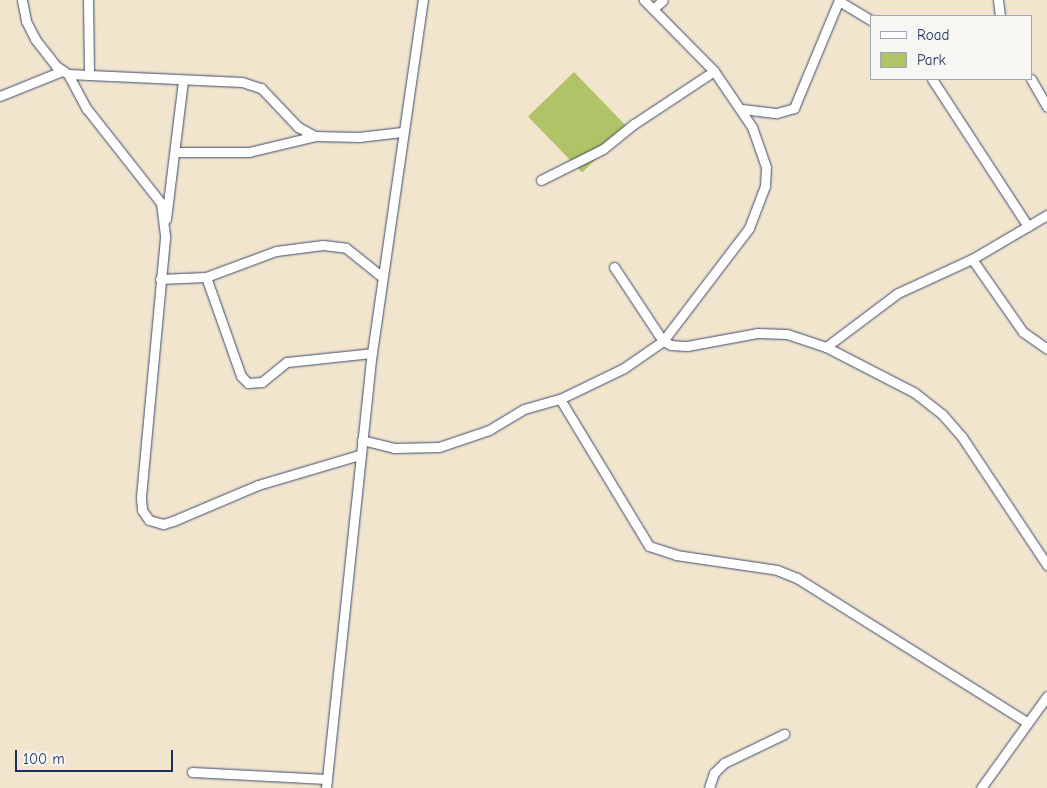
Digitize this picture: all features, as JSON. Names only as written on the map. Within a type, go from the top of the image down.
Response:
[{"type":"street","points":[[22,0],[29,29],[65,73],[87,109],[161,203],[165,226]]},
{"type":"street","points":[[88,0],[89,75]]},
{"type":"street","points":[[192,772],[327,784],[372,353],[402,132],[423,0]]},
{"type":"street","points":[[362,440],[394,448],[439,447],[489,430],[524,409],[560,399],[624,368],[663,341],[706,288],[758,211],[765,186],[766,167],[762,149],[742,109],[714,72],[644,0]]},
{"type":"street","points":[[653,9],[663,0]]},
{"type":"street","points":[[742,109],[777,113],[794,108],[839,0],[870,19]]},
{"type":"street","points":[[998,0],[1000,15]]},
{"type":"street","points":[[541,180],[603,149],[634,124],[714,72]]},
{"type":"street","points":[[0,96],[65,73],[242,82],[261,88],[298,127],[315,136]]},
{"type":"street","points":[[183,80],[165,226],[142,510],[150,520],[163,524],[258,484],[360,455]]},
{"type":"street","points":[[933,80],[1028,226]]},
{"type":"street","points":[[1032,80],[1047,107]]},
{"type":"street","points":[[175,152],[249,152],[315,136],[359,137],[402,132]]},
{"type":"street","points":[[826,347],[892,296],[972,259],[1047,215]]},
{"type":"street","points":[[160,279],[206,277],[276,251],[323,245],[346,248],[382,276]]},
{"type":"street","points":[[972,259],[1023,332],[1047,349]]},
{"type":"street","points":[[614,267],[663,341],[678,346],[757,333],[779,333],[804,338],[826,347],[908,389],[942,414],[962,437],[1047,564]]},
{"type":"street","points":[[206,277],[241,376],[248,383],[262,382],[287,362],[372,353]]},
{"type":"street","points":[[560,399],[649,546],[676,555],[777,570],[798,578],[1027,722]]},
{"type":"street","points":[[987,786],[1027,722],[1047,696]]},
{"type":"street","points":[[709,788],[714,773],[724,763],[784,734]]},
{"type":"green space","points":[[574,72],[628,128],[582,173],[528,116]]}]
